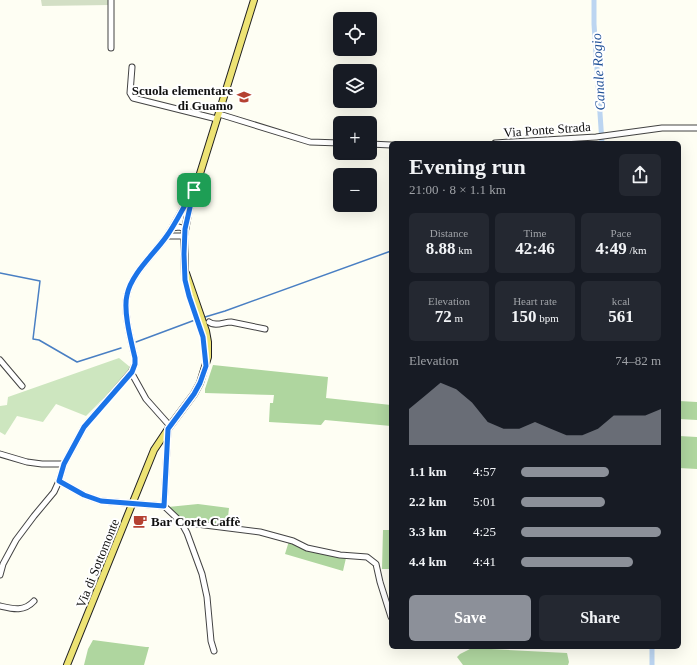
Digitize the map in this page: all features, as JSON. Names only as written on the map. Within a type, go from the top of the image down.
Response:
[{"type":"main road","name":"Via di Sottomonte","points":[[206,366],[203,337],[185,280],[184,236],[194,190],[254,0]]},
{"type":"main road","name":"Via di Sottomonte","points":[[68,665],[154,450],[194,394],[206,366],[208,357],[208,342],[206,320],[186,273]]},
{"type":"street","points":[[111,0],[111,48]]},
{"type":"street","points":[[132,67],[130,93],[133,98],[218,116],[310,142],[333,143]]},
{"type":"street","name":"Via Ponte Strada","points":[[529,141],[596,137],[638,130],[662,128],[697,128]]},
{"type":"street","points":[[377,144],[389,145]]},
{"type":"street","points":[[0,575],[3,564],[16,540],[54,492],[64,464],[84,427],[132,372],[135,364],[135,358],[127,318],[127,294],[133,280],[167,236],[194,190]]},
{"type":"street","points":[[172,228],[178,227],[185,229]]},
{"type":"street","points":[[167,236],[184,236]]},
{"type":"street","points":[[206,320],[214,324],[231,322],[265,329]]},
{"type":"street","points":[[0,360],[22,386]]},
{"type":"street","points":[[132,372],[146,399],[169,427],[164,506]]},
{"type":"street","points":[[0,454],[27,462],[64,464]]},
{"type":"street","points":[[59,481],[93,499],[101,501],[164,506],[181,522],[202,574],[211,641],[214,650]]},
{"type":"street","points":[[181,522],[260,532],[293,541],[307,548],[340,555],[367,557],[376,564],[389,611]]},
{"type":"street","points":[[0,606],[12,609],[23,608],[30,605],[34,601]]},
{"type":"green space","points":[[41,0],[110,0],[110,5],[42,6]]},
{"type":"green space","points":[[119,358],[130,367],[108,398],[104,398],[86,416],[56,404],[43,422],[17,416],[5,435],[0,432],[0,406],[7,405],[8,397]]},
{"type":"green space","points":[[213,365],[328,377],[326,398],[389,405],[389,426],[325,420],[321,425],[269,422],[270,403],[273,403],[274,395],[205,393]]},
{"type":"green space","points":[[681,401],[697,402],[697,420],[681,419]]},
{"type":"green space","points":[[681,436],[697,437],[697,469],[681,468]]},
{"type":"green space","points":[[198,504],[229,508],[227,526],[183,523],[168,507]]},
{"type":"green space","points":[[383,530],[389,530],[389,569],[382,569]]},
{"type":"green space","points":[[289,541],[346,558],[343,571],[285,554]]},
{"type":"green space","points":[[93,640],[149,647],[144,665],[84,665],[88,649]]},
{"type":"green space","points":[[470,649],[567,653],[569,662],[568,665],[463,665],[457,657]]},
{"type":"waterway","name":"Canale Rogio","points":[[594,0],[594,24],[602,141]]},
{"type":"waterway","points":[[205,317],[389,252]]},
{"type":"waterway","points":[[0,273],[40,281],[33,339],[39,340],[77,362],[121,348]]},
{"type":"waterway","points":[[136,342],[195,320]]},
{"type":"waterway","name":"Canale Rogio","points":[[652,649],[652,665]]},
{"type":"place","name":"Scuola elementare di Guamo","points":[[244,97]]},
{"type":"place","name":"Bar Corte Caffè","points":[[140,521]]},
{"type":"route","points":[[194,190],[185,229],[185,280],[203,337],[206,366],[194,394],[168,429],[164,506],[101,501],[93,499],[59,481],[64,464],[84,427],[132,372],[135,364],[135,358],[128,324],[126,302],[130,285],[167,236],[194,190]]}]
